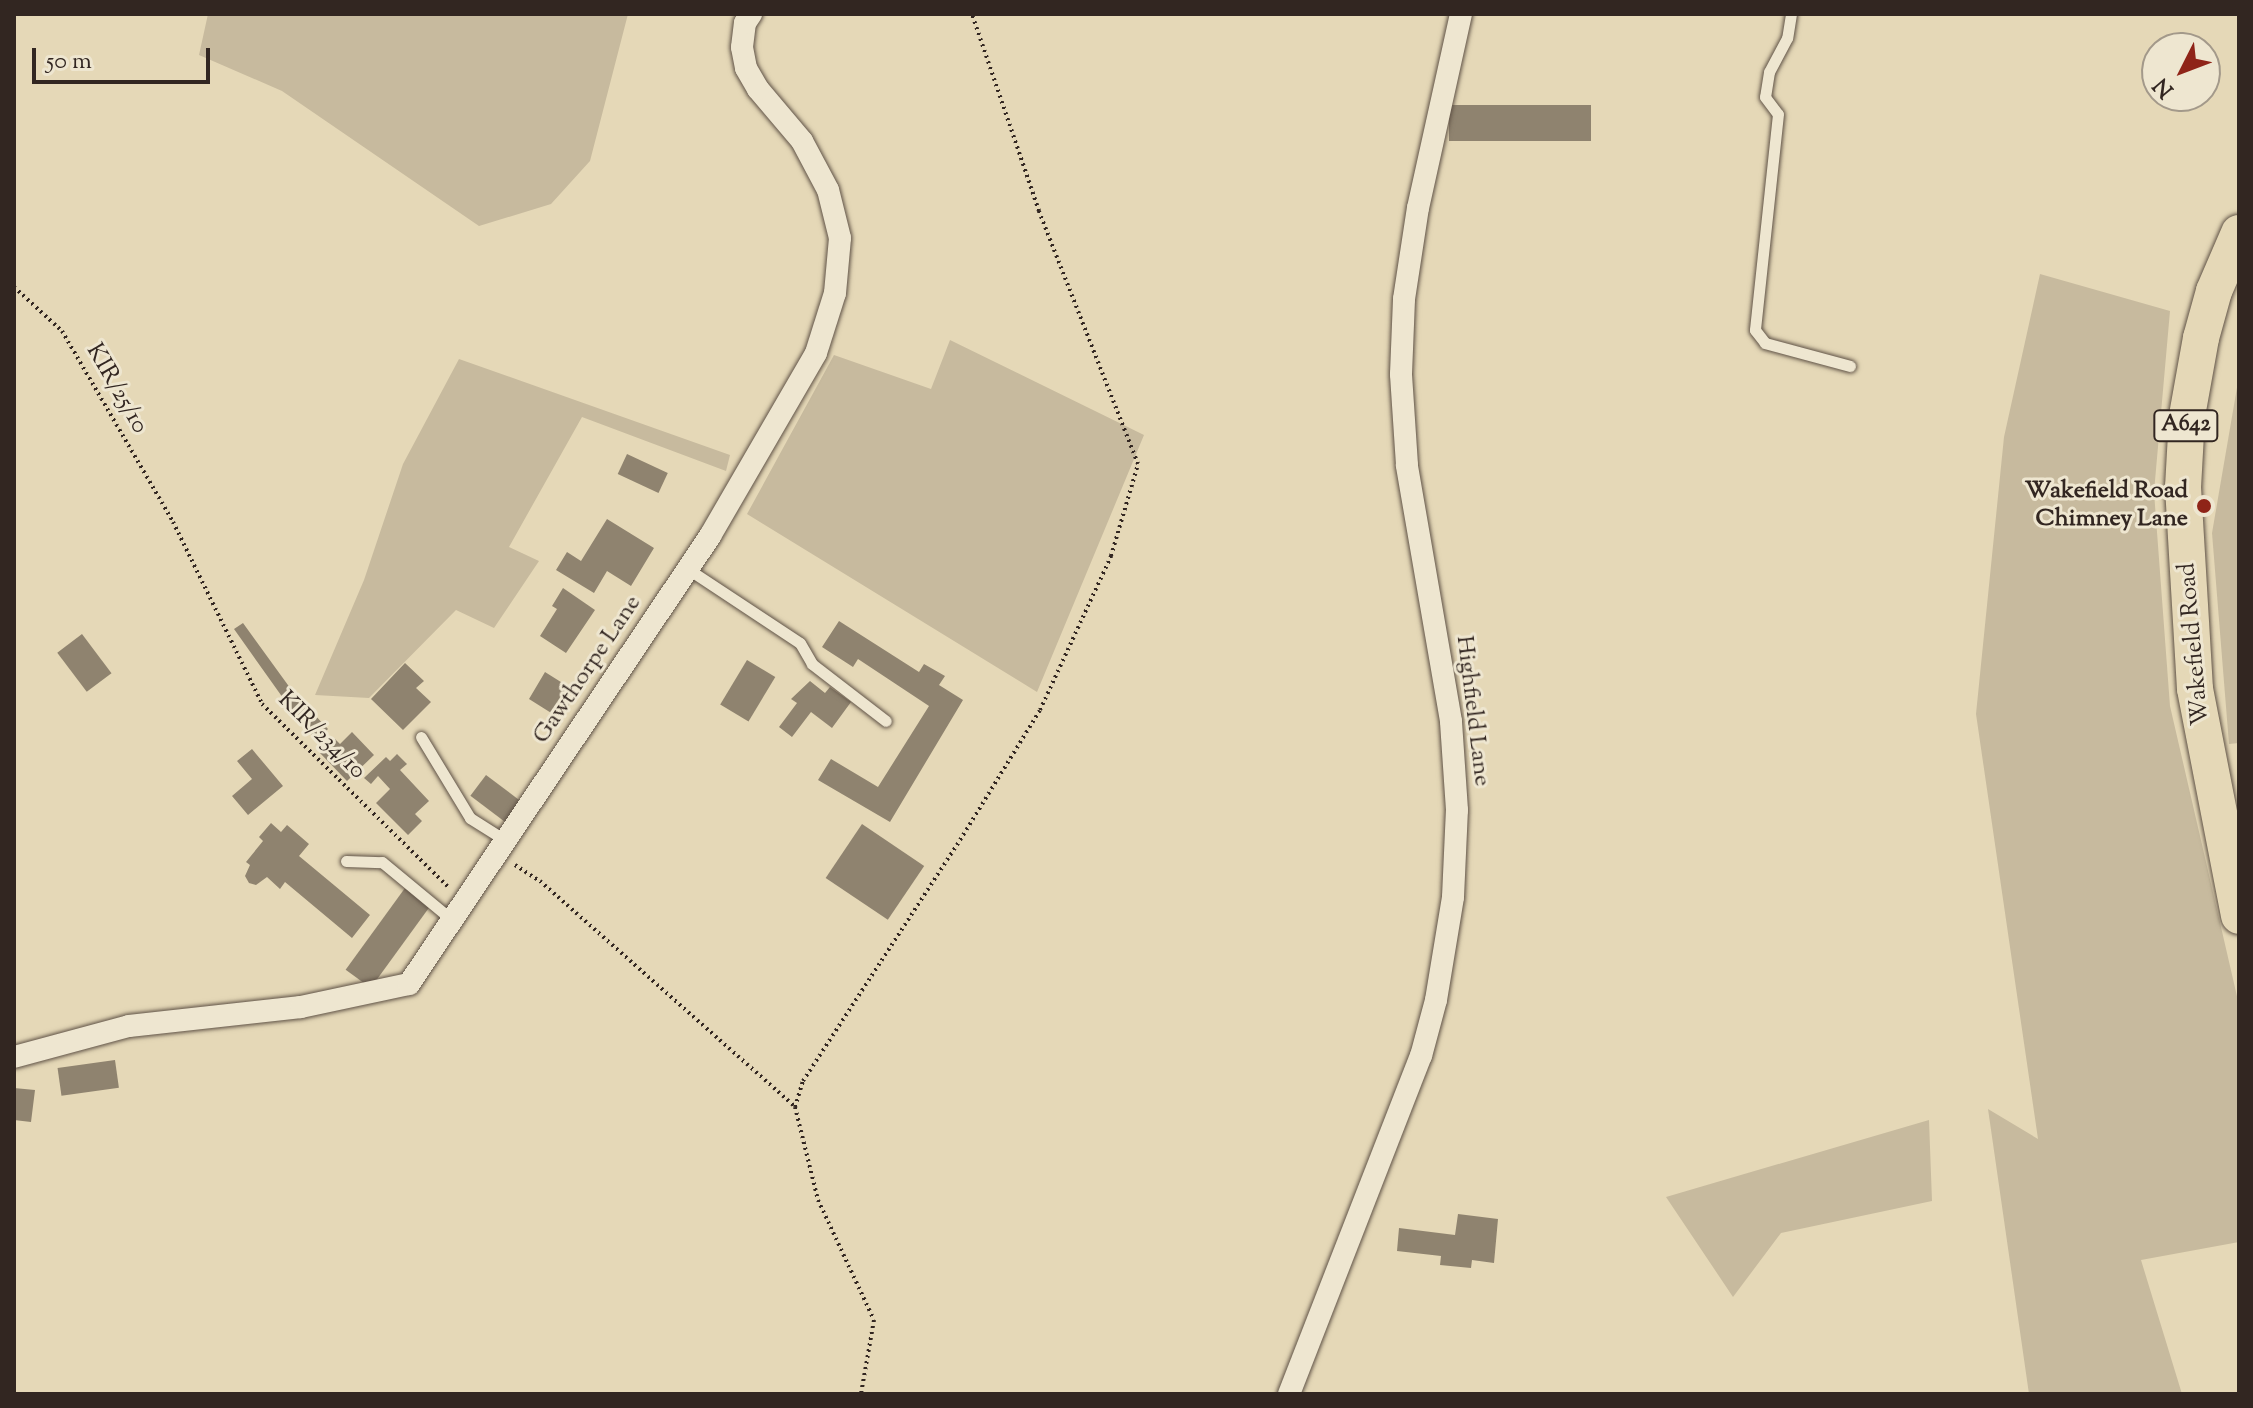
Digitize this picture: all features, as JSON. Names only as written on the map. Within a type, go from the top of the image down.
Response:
[{"type":"highway","name":"Wakefield Road","points":[[2239,233],[2214,291],[2201,338],[2187,416],[2183,487],[2195,689],[2239,916]]},
{"type":"street","name":"Gawthorpe Lane","points":[[14,1057],[129,1026],[301,1007],[409,984],[688,569],[816,353],[835,293],[840,238],[828,190],[802,141],[758,89],[746,68],[742,47],[745,23],[751,14]]},
{"type":"street","name":"Highfield Lane","points":[[1289,1394],[1421,1056],[1436,1000],[1453,897],[1457,810],[1451,721],[1409,480],[1401,374],[1404,299],[1418,208],[1461,14]]},
{"type":"lane","points":[[1791,14],[1787,38],[1769,72],[1765,97],[1778,114],[1755,330],[1765,343],[1850,366]]},
{"type":"lane","points":[[688,569],[800,643],[812,664],[886,721]]},
{"type":"lane","points":[[421,737],[470,818],[500,846]]},
{"type":"lane","points":[[346,861],[382,862],[457,911]]},
{"type":"path","points":[[861,1394],[874,1320],[818,1200],[795,1107],[803,1081],[949,858],[1040,710],[1111,556],[1138,464],[1039,211],[972,14]]},
{"type":"path","name":"KIR/25/10","points":[[14,287],[62,331],[173,522]]},
{"type":"path","name":"KIR/234/10","points":[[173,522],[262,704],[457,911]]},
{"type":"path","points":[[500,846],[795,1107]]},
{"type":"shaded area","points":[[208,14],[628,14],[590,161],[551,204],[479,226],[282,91],[199,55]]},
{"type":"shaded area","points":[[2040,274],[2170,311],[2154,492],[2170,706],[2239,1005],[2239,1242],[2141,1260],[2182,1394],[2029,1394],[1988,1109],[2038,1139],[1976,714],[2004,437]]},
{"type":"shaded area","points":[[950,340],[1144,435],[1037,692],[747,514],[834,355],[931,389]]},
{"type":"shaded area","points":[[459,359],[730,455],[726,471],[582,417],[509,547],[539,561],[494,628],[456,610],[369,698],[315,695],[364,580],[403,464]]},
{"type":"shaded area","points":[[2239,376],[2239,743],[2229,744],[2212,533]]},
{"type":"shaded area","points":[[1929,1120],[1932,1201],[1781,1233],[1733,1297],[1666,1197]]},
{"type":"building","points":[[1449,105],[1591,105],[1591,141],[1449,141]]},
{"type":"building","points":[[627,454],[668,473],[658,493],[618,474]]},
{"type":"building","points":[[607,519],[654,548],[631,586],[607,571],[594,593],[556,570],[567,552],[581,561]]},
{"type":"building","points":[[563,588],[595,610],[566,653],[540,636],[557,609],[552,606]]},
{"type":"building","points":[[839,621],[919,672],[924,664],[945,676],[939,685],[963,700],[890,822],[818,780],[831,759],[878,787],[929,706],[858,659],[853,667],[822,647]]},
{"type":"building","points":[[243,623],[293,692],[328,729],[317,740],[280,703],[283,698],[234,629]]},
{"type":"building","points":[[82,634],[111,673],[87,692],[57,653]]},
{"type":"building","points":[[747,660],[775,677],[749,722],[720,705]]},
{"type":"building","points":[[405,663],[424,681],[416,688],[431,702],[403,730],[371,699]]},
{"type":"building","points":[[545,672],[572,689],[566,697],[572,700],[566,710],[561,707],[556,716],[529,699]]},
{"type":"building","points":[[810,681],[825,693],[830,687],[851,702],[832,728],[811,712],[792,737],[779,727],[797,703],[791,699]]},
{"type":"building","points":[[352,732],[374,755],[347,781],[320,753],[335,739],[340,744]]},
{"type":"building","points":[[252,749],[283,786],[248,815],[232,796],[252,779],[237,761]]},
{"type":"building","points":[[397,754],[407,764],[400,770],[429,801],[415,814],[422,821],[408,835],[376,803],[390,789],[378,776],[371,784],[364,778],[386,757],[390,761]]},
{"type":"building","points":[[486,775],[523,803],[507,823],[470,796]]},
{"type":"building","points":[[271,823],[281,832],[287,825],[309,844],[299,856],[370,915],[352,938],[285,882],[280,889],[267,877],[256,885],[249,883],[245,876],[250,865],[246,862],[263,841],[259,837]]},
{"type":"building","points":[[862,824],[924,866],[888,920],[826,878]]},
{"type":"building","points":[[405,888],[430,906],[371,988],[346,970]]},
{"type":"building","points":[[115,1060],[119,1088],[61,1096],[58,1068]]},
{"type":"building","points":[[14,1088],[35,1090],[31,1122],[14,1120]]},
{"type":"building","points":[[1458,1214],[1498,1219],[1494,1263],[1472,1260],[1471,1268],[1440,1265],[1441,1256],[1397,1251],[1399,1228],[1455,1235]]},
{"type":"place","name":"Wakefield Road Chimney Lane","points":[[2204,506]]}]
